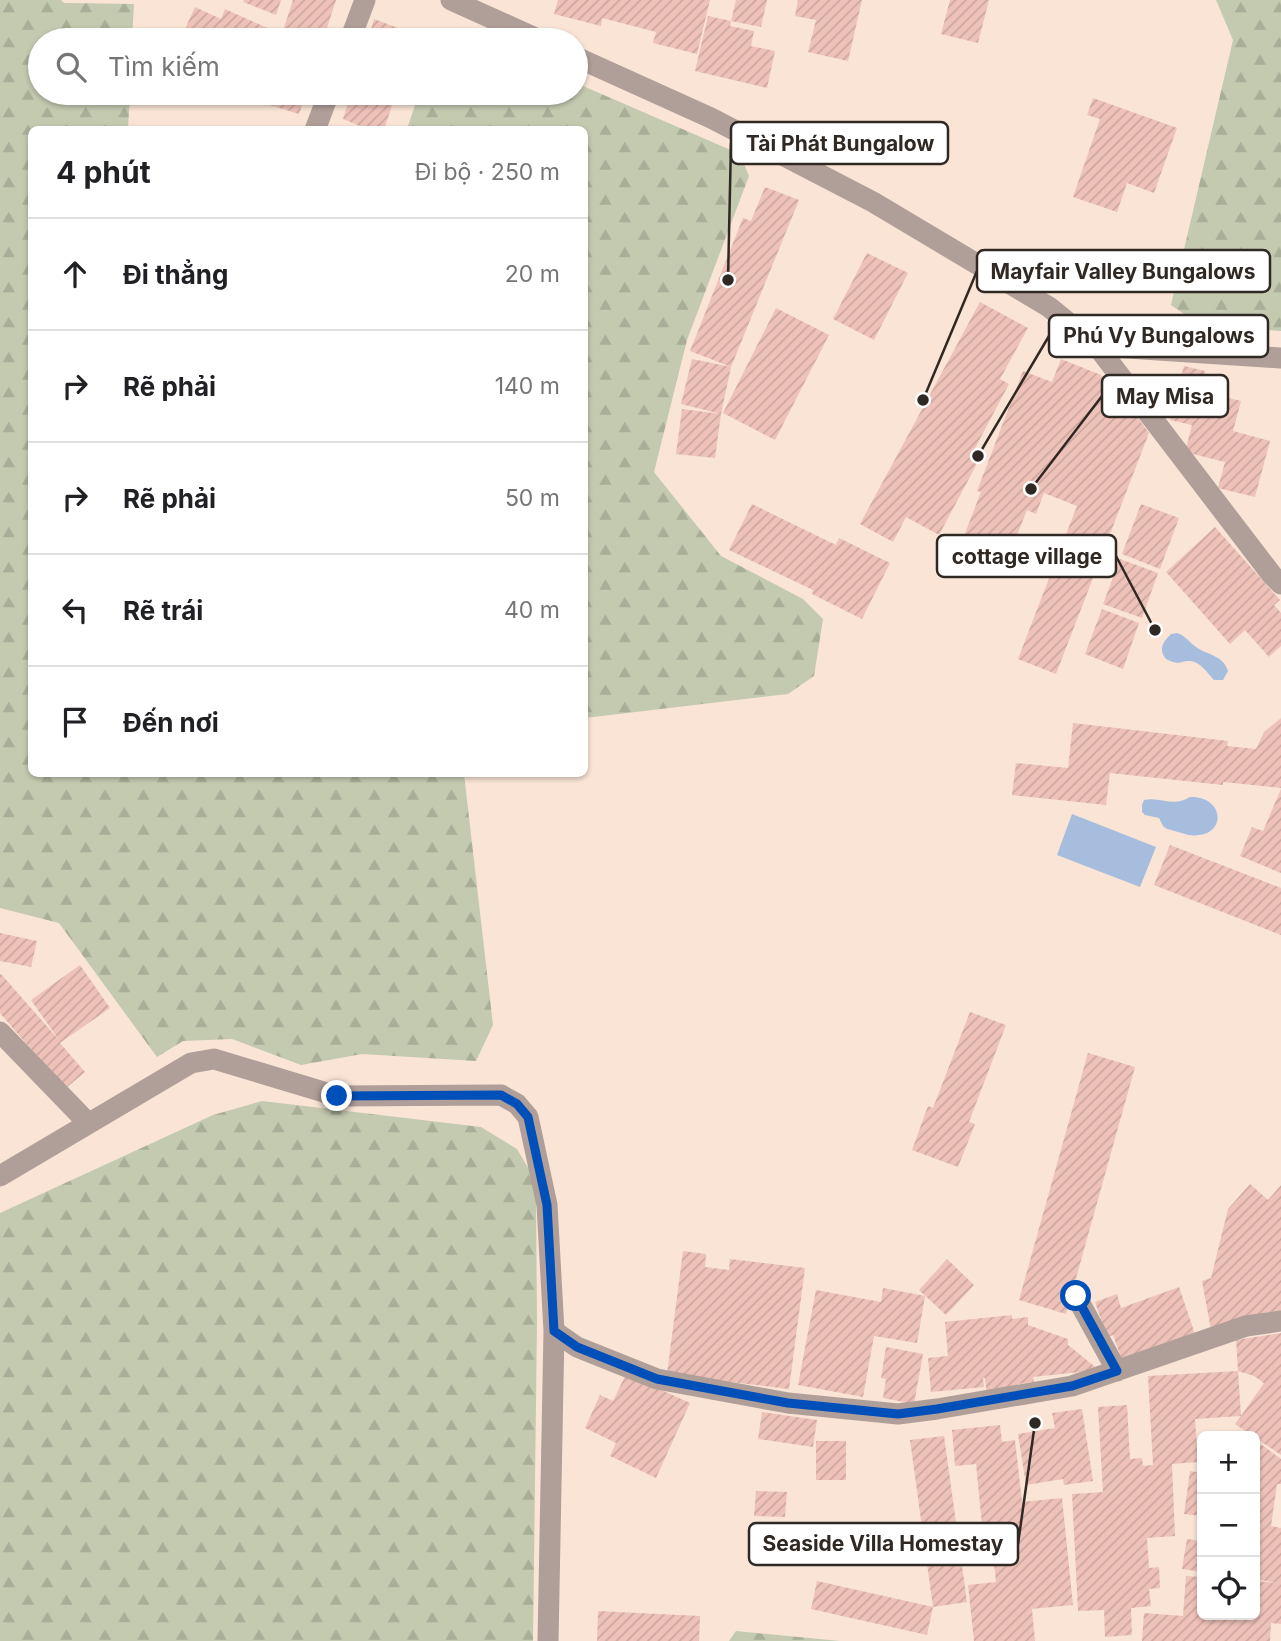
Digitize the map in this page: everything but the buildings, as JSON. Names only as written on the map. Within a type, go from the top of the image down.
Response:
[{"type":"street","points":[[354,28],[365,0]]},
{"type":"street","points":[[451,0],[513,28]]},
{"type":"street","points":[[588,62],[711,118],[873,202],[1049,307],[1097,346],[1281,584]]},
{"type":"street","points":[[317,126],[324,105]]},
{"type":"street","points":[[1097,346],[1281,358]]},
{"type":"street","points":[[0,1032],[88,1123]]},
{"type":"street","points":[[0,1176],[191,1063],[215,1059],[337,1096],[501,1095],[517,1104],[528,1117],[547,1205],[554,1331],[548,1641]]},
{"type":"street","points":[[1076,1296],[1117,1371]]},
{"type":"street","points":[[554,1331],[577,1347],[657,1379],[788,1403],[898,1414],[1072,1386],[1246,1326],[1281,1321]]},
{"type":"green space","points":[[0,0],[134,4],[133,28],[28,28],[28,105],[129,105],[128,126],[28,126],[28,777],[464,777],[493,1025],[476,1061],[362,1054],[301,1065],[232,1039],[183,1041],[157,1057],[59,923],[0,908]]},
{"type":"green space","points":[[1216,0],[1281,0],[1281,331],[1200,325],[1171,305],[1233,40]]},
{"type":"green space","points":[[588,88],[740,154],[749,176],[687,340],[654,472],[721,556],[803,599],[823,619],[814,676],[788,694],[588,718],[588,126],[408,126],[415,105],[588,105]]},
{"type":"green space","points":[[262,1101],[481,1127],[517,1149],[530,1171],[536,1200],[537,1322],[533,1641],[0,1641],[0,1213],[213,1115]]},
{"type":"green space","points":[[736,1631],[840,1641],[729,1641]]},
{"type":"water","points":[[1177,633],[1223,662],[1228,671],[1223,680],[1214,680],[1194,662],[1177,663],[1166,659],[1162,646],[1171,634]]},
{"type":"water","points":[[1190,797],[1201,798],[1215,808],[1217,821],[1214,828],[1208,832],[1191,835],[1167,829],[1159,818],[1142,812],[1144,800],[1178,802]]},
{"type":"water","points":[[1072,814],[1156,847],[1140,887],[1057,855]]},
{"type":"place","name":"Tài Phát Bungalow","points":[[728,280]]},
{"type":"place","name":"Mayfair Valley Bungalows","points":[[923,400]]},
{"type":"place","name":"Phú Vy Bungalows","points":[[978,456]]},
{"type":"place","name":"May Misa","points":[[1031,489]]},
{"type":"place","name":"cottage village","points":[[1155,630]]},
{"type":"place","name":"Seaside Villa Homestay","points":[[1035,1423]]},
{"type":"route","points":[[337,1096],[501,1095],[517,1104],[528,1117],[547,1205],[554,1331],[577,1347],[657,1379],[788,1403],[898,1414],[1072,1386],[1117,1371],[1076,1296]]}]
